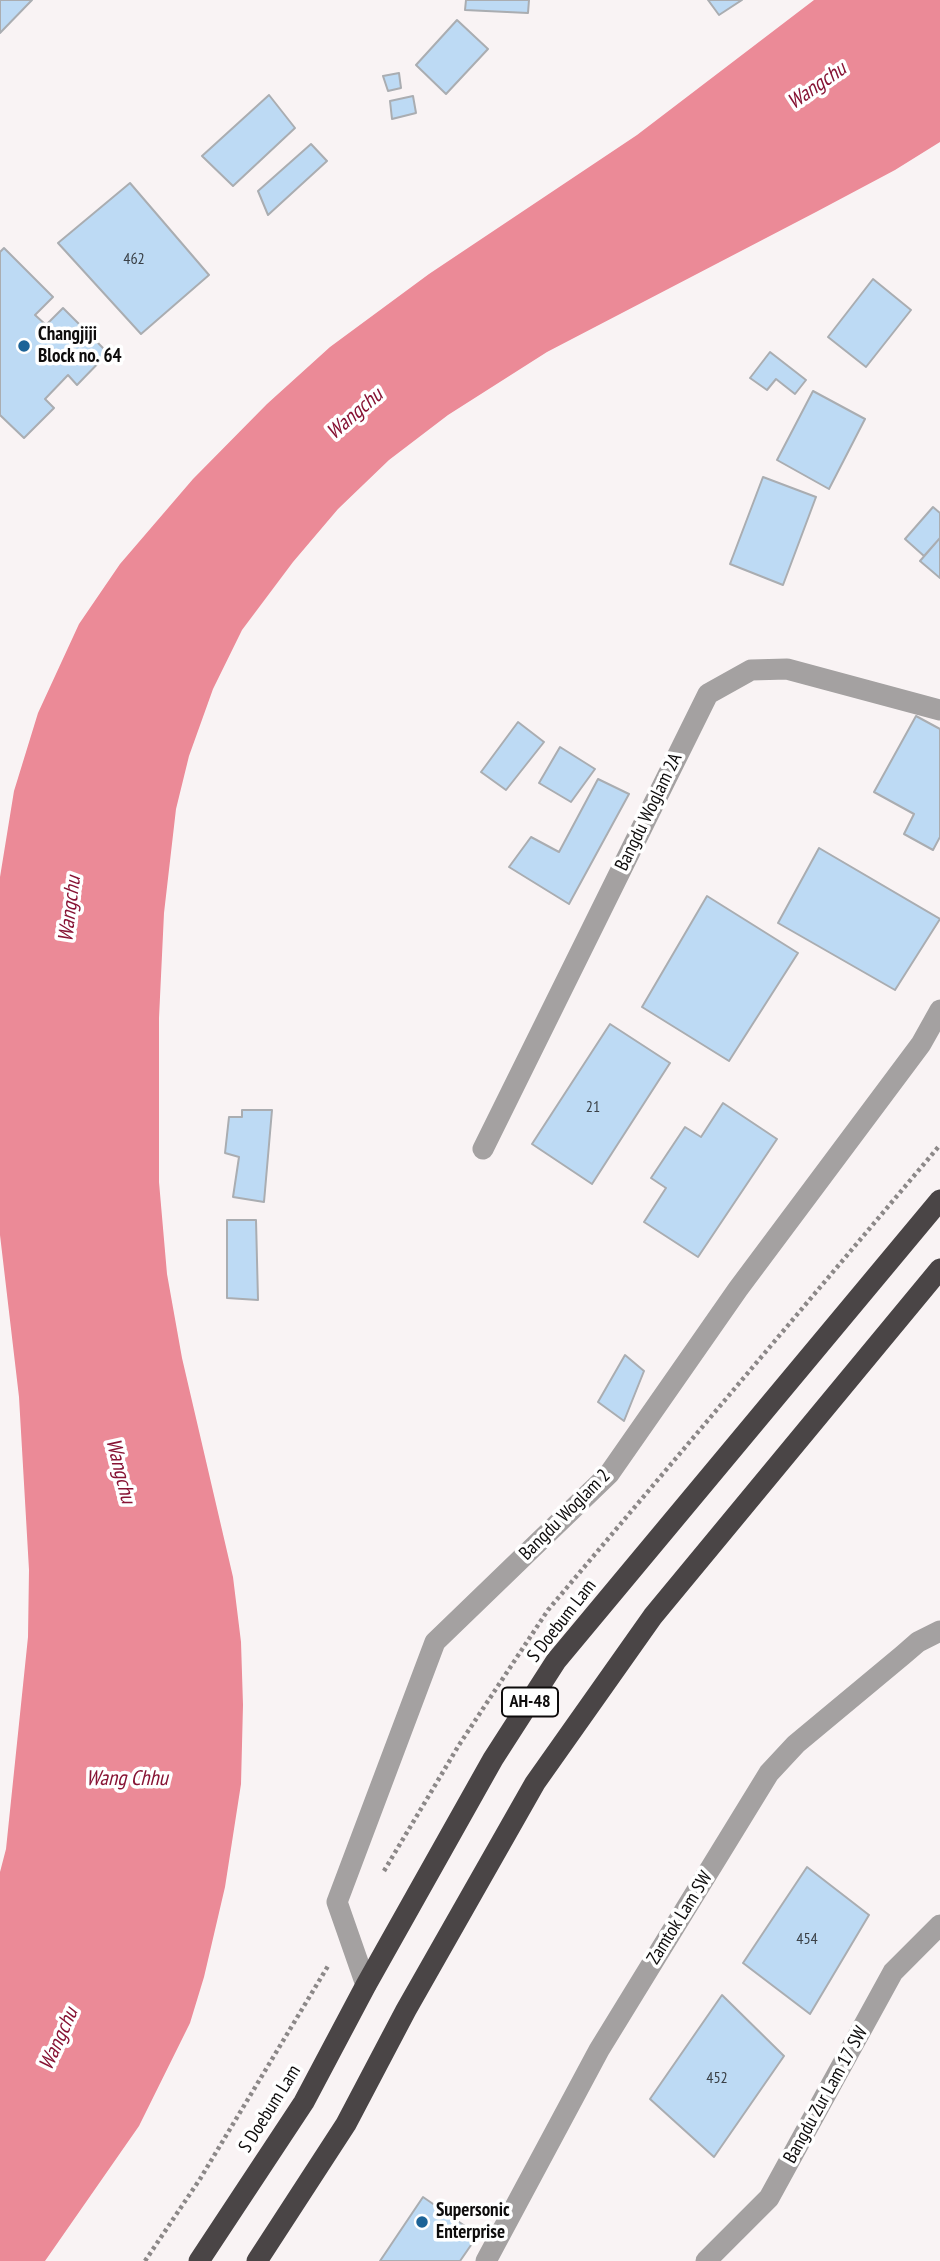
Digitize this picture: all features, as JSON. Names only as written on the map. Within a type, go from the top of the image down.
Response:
[{"type":"highway","name":"S Doebum Lam","points":[[199,2261],[304,2102],[366,1984],[493,1759],[556,1661],[940,1199]]},
{"type":"highway","name":"AH-48","points":[[257,2261],[346,2124],[412,1998],[542,1771],[653,1616],[940,1269]]},
{"type":"street","name":"Bangdu Woglam 2A","points":[[482,1149],[708,694],[751,670],[787,669],[940,710]]},
{"type":"street","name":"Bangdu Woglam 2","points":[[366,1984],[337,1902],[435,1642],[609,1474],[738,1289],[921,1044],[940,1010]]},
{"type":"street","name":"Zamtok Lam SW","points":[[485,2261],[599,2050],[769,1773],[796,1744],[918,1642],[940,1631]]},
{"type":"street","name":"Bangdu Zur Lam 17 SW","points":[[706,2261],[769,2198],[893,1972],[940,1925]]},
{"type":"water","name":"Wang Chhu","points":[[814,0],[940,0],[940,142],[895,170],[547,352],[448,415],[389,460],[338,509],[293,562],[242,630],[213,689],[189,756],[176,809],[164,913],[159,1018],[159,1182],[167,1274],[182,1358],[233,1577],[241,1642],[241,1784],[225,1887],[204,1977],[190,2023],[139,2126],[45,2261],[0,2261],[0,1872],[6,1849],[28,1637],[29,1570],[19,1397],[0,1235],[0,877],[14,791],[38,713],[79,624],[120,564],[193,479],[267,404],[330,347],[429,274],[637,135]]},
{"type":"building","points":[[0,0],[32,0],[0,33]]},
{"type":"building","points":[[466,0],[529,0],[528,13],[465,10]]},
{"type":"building","points":[[708,0],[742,0],[719,15]]},
{"type":"building","points":[[457,20],[488,49],[446,94],[416,65]]},
{"type":"building","points":[[399,73],[401,88],[388,91],[383,76]]},
{"type":"building","points":[[269,95],[295,128],[233,186],[202,156]]},
{"type":"building","points":[[413,96],[416,113],[392,119],[390,101]]},
{"type":"building","points":[[311,144],[327,161],[268,215],[258,191]]},
{"type":"building","points":[[130,183],[209,275],[141,334],[58,243]]},
{"type":"building","points":[[4,248],[53,297],[35,315],[46,325],[63,308],[108,353],[77,385],[68,375],[45,399],[54,408],[24,438],[0,415],[0,252]]},
{"type":"building","points":[[873,279],[911,310],[866,367],[828,337]]},
{"type":"building","points":[[770,352],[806,380],[795,394],[776,379],[767,390],[750,378]]},
{"type":"building","points":[[813,391],[865,419],[829,489],[777,460]]},
{"type":"building","points":[[763,477],[816,497],[783,585],[730,564]]},
{"type":"building","points":[[933,507],[940,513],[940,538],[924,556],[905,539]]},
{"type":"building","points":[[940,538],[940,578],[920,561]]},
{"type":"building","points":[[916,716],[940,729],[940,837],[933,850],[904,834],[914,814],[874,792]]},
{"type":"building","points":[[518,722],[544,742],[506,790],[481,772]]},
{"type":"building","points":[[560,747],[595,769],[571,802],[539,783]]},
{"type":"building","points":[[598,779],[629,794],[569,904],[509,867],[531,837],[559,852]]},
{"type":"building","points":[[819,848],[940,919],[895,990],[778,923]]},
{"type":"building","points":[[707,896],[798,953],[729,1061],[642,1007]]},
{"type":"building","points":[[610,1024],[670,1063],[592,1184],[532,1144]]},
{"type":"building","points":[[723,1103],[777,1139],[698,1257],[644,1222],[666,1188],[651,1178],[685,1127],[701,1137]]},
{"type":"building","points":[[242,1110],[272,1110],[264,1202],[233,1197],[239,1157],[225,1153],[229,1117],[242,1117]]},
{"type":"building","points":[[227,1220],[256,1220],[258,1300],[227,1298]]},
{"type":"building","points":[[625,1355],[644,1371],[624,1421],[598,1402]]},
{"type":"building","points":[[807,1867],[869,1915],[810,2014],[743,1963]]},
{"type":"building","points":[[722,1995],[784,2056],[714,2157],[650,2099]]},
{"type":"building","points":[[423,2197],[478,2235],[460,2261],[380,2261]]},
{"type":"place","name":"Changjiji Block no. 64","points":[[24,346]]},
{"type":"place","name":"Supersonic Enterprise","points":[[422,2222]]},
{"type":"water label","name":"Wangchu","points":[[817,86]]},
{"type":"water label","name":"Wangchu","points":[[355,414]]},
{"type":"water label","name":"Wangchu","points":[[70,909]]},
{"type":"water label","name":"Wangchu","points":[[120,1471]]},
{"type":"water label","name":"Wangchu","points":[[59,2039]]}]
